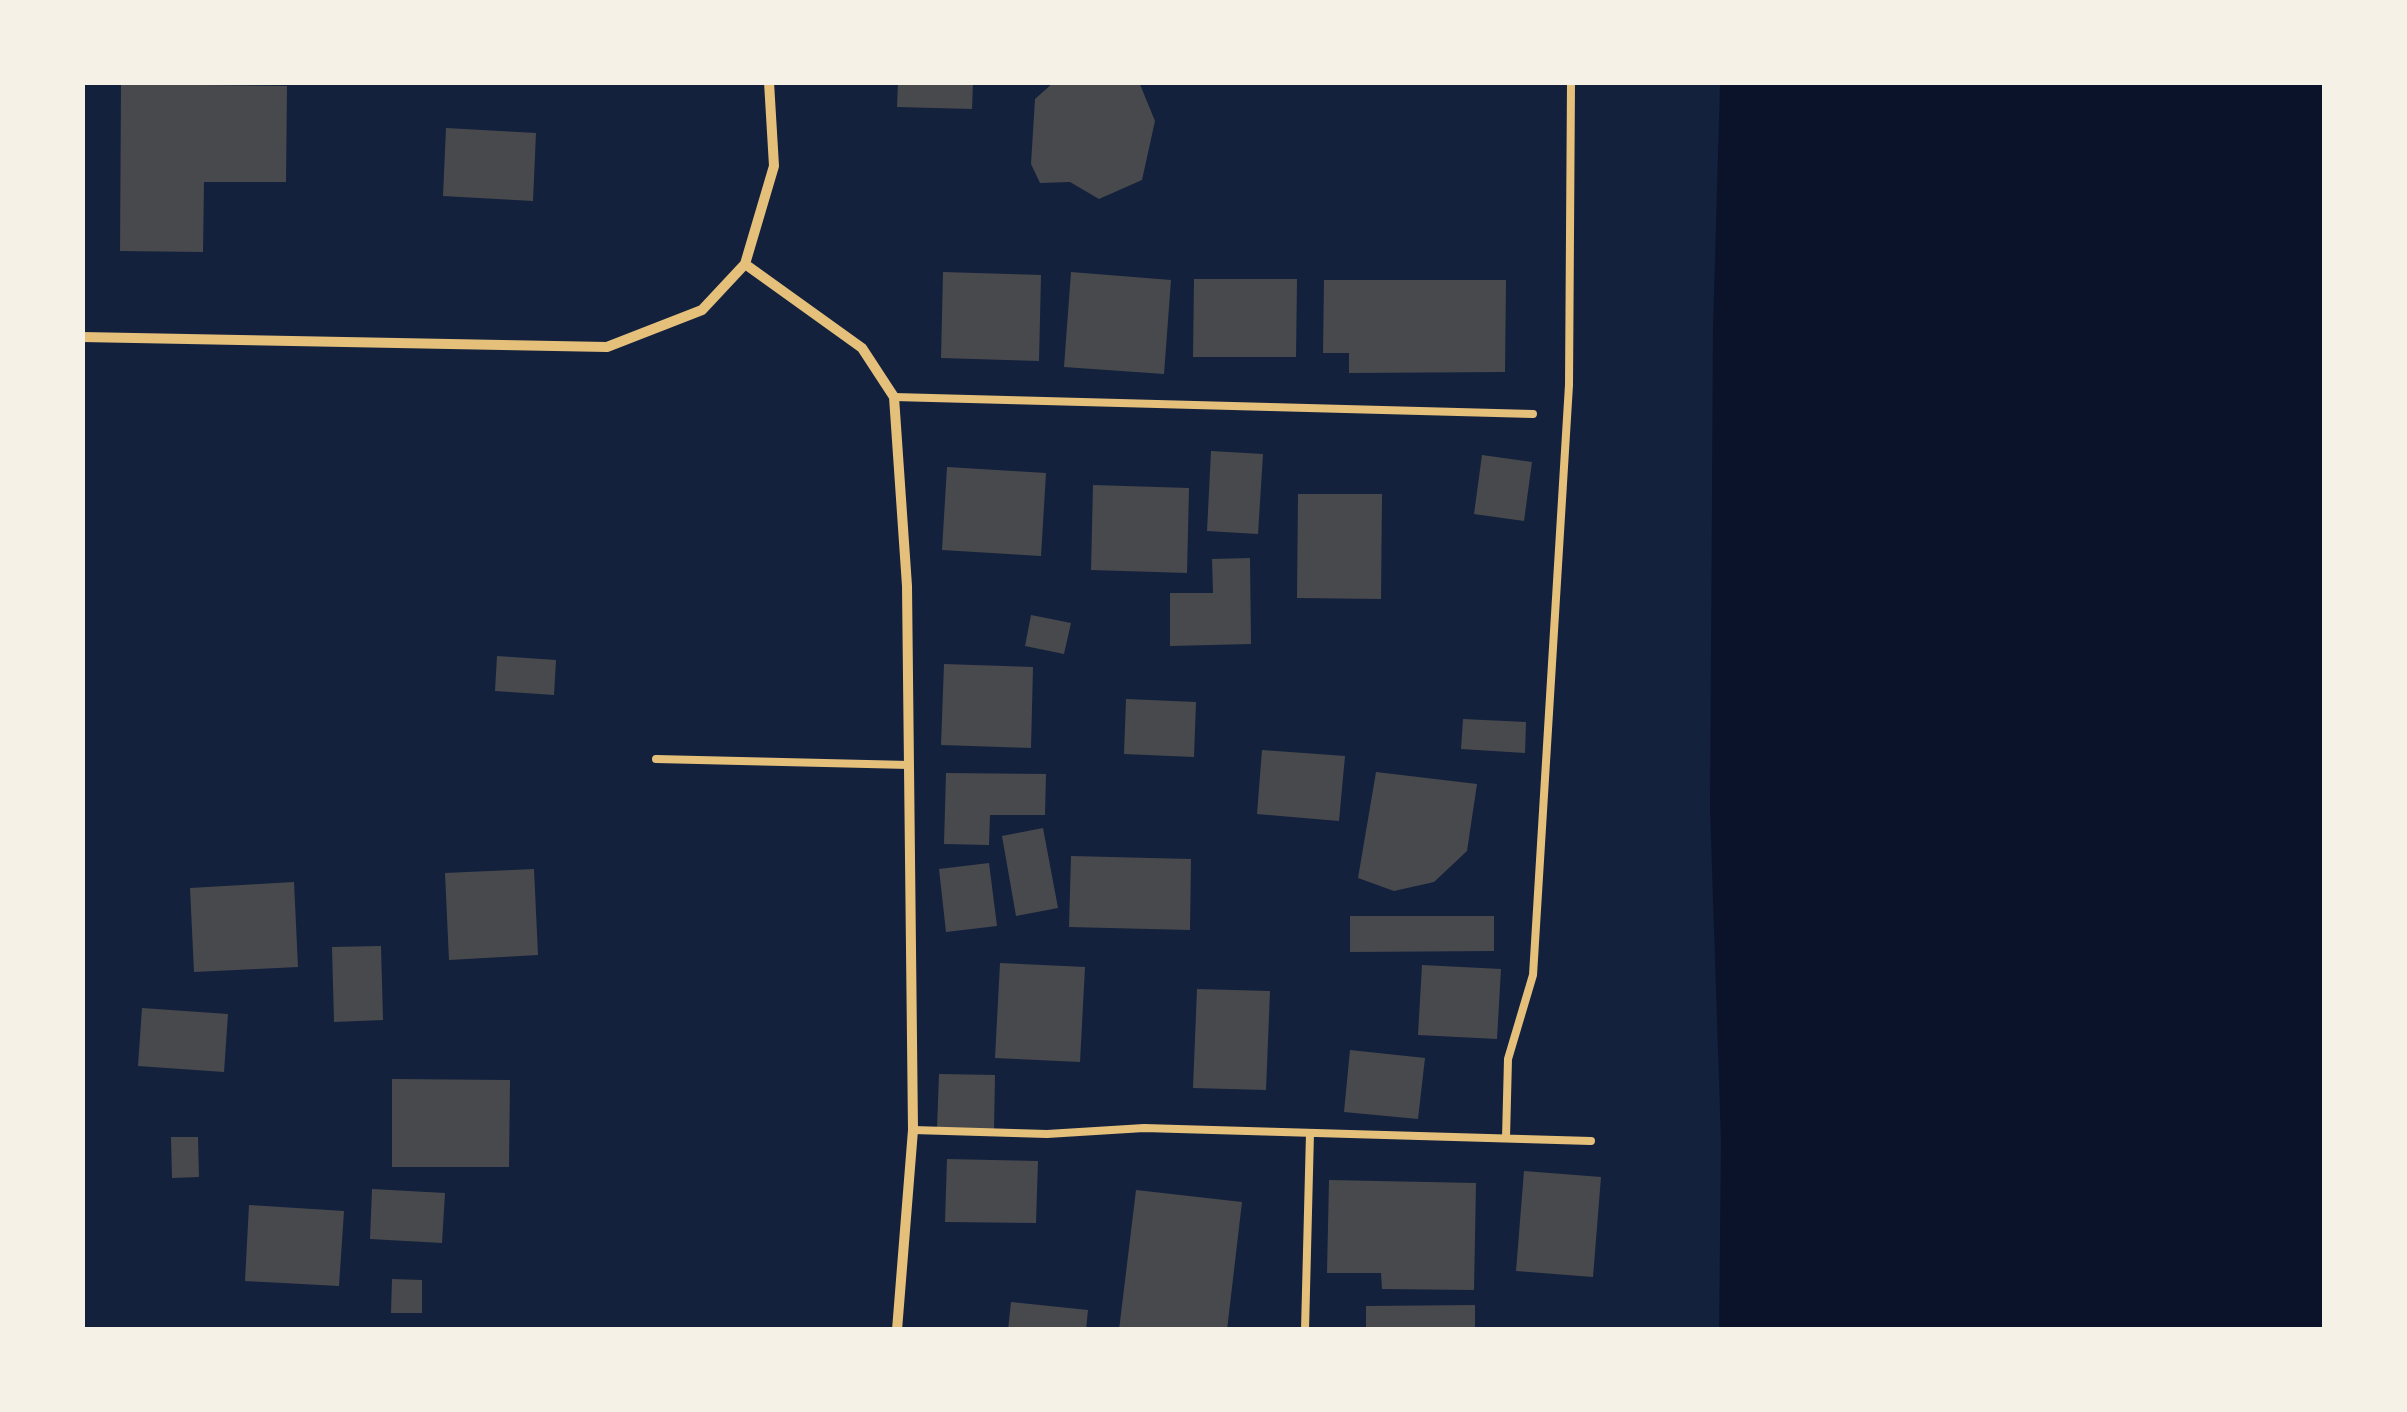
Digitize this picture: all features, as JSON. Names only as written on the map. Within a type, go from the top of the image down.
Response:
[{"type":"street","points":[[82,338],[607,347],[702,310],[745,264],[774,166],[769,82]]},
{"type":"street","points":[[745,264],[862,348],[894,397],[907,586],[912,1130],[898,1330]]},
{"type":"lane","points":[[1506,1138],[1508,1059],[1533,975],[1568,385],[1571,82]]},
{"type":"lane","points":[[894,397],[1533,414]]},
{"type":"lane","points":[[656,758],[909,765]]},
{"type":"lane","points":[[912,1130],[1047,1134],[1144,1128],[1591,1140]]},
{"type":"lane","points":[[1304,1330],[1310,1133]]},
{"type":"water","points":[[1720,83],[2324,83],[2324,1329],[1719,1329],[1721,1142],[1710,809],[1713,328]]},
{"type":"building","points":[[898,82],[973,82],[972,109],[897,107]]},
{"type":"building","points":[[1054,82],[1139,82],[1155,121],[1142,180],[1099,199],[1070,182],[1040,183],[1031,164],[1035,99]]},
{"type":"building","points":[[121,84],[287,86],[286,182],[204,182],[203,252],[120,251]]},
{"type":"building","points":[[446,128],[536,133],[533,201],[443,196]]},
{"type":"building","points":[[943,272],[1041,275],[1039,361],[941,358]]},
{"type":"building","points":[[1071,272],[1171,280],[1164,374],[1064,367]]},
{"type":"building","points":[[1194,279],[1297,279],[1296,357],[1193,357]]},
{"type":"building","points":[[1324,280],[1506,280],[1505,372],[1349,373],[1349,353],[1323,353]]},
{"type":"building","points":[[1211,451],[1263,454],[1258,534],[1207,531]]},
{"type":"building","points":[[1482,455],[1532,462],[1524,521],[1474,514]]},
{"type":"building","points":[[947,467],[1046,473],[1041,556],[942,550]]},
{"type":"building","points":[[1093,485],[1189,488],[1187,573],[1091,570]]},
{"type":"building","points":[[1298,494],[1382,494],[1381,599],[1297,598]]},
{"type":"building","points":[[1250,558],[1251,644],[1170,646],[1170,593],[1213,593],[1212,559]]},
{"type":"building","points":[[1031,615],[1071,623],[1064,654],[1025,646]]},
{"type":"building","points":[[497,656],[556,660],[554,695],[495,691]]},
{"type":"building","points":[[944,664],[1033,667],[1031,748],[941,745]]},
{"type":"building","points":[[1126,699],[1196,702],[1194,757],[1124,754]]},
{"type":"building","points":[[1463,719],[1526,722],[1525,753],[1461,749]]},
{"type":"building","points":[[1262,750],[1345,756],[1339,821],[1257,814]]},
{"type":"building","points":[[1376,772],[1477,784],[1467,851],[1434,882],[1394,891],[1358,878]]},
{"type":"building","points":[[946,773],[1046,774],[1045,815],[990,815],[989,845],[944,844]]},
{"type":"building","points":[[1043,828],[1058,908],[1016,916],[1002,836]]},
{"type":"building","points":[[1071,856],[1191,859],[1190,930],[1069,927]]},
{"type":"building","points":[[989,863],[997,926],[946,932],[939,869]]},
{"type":"building","points":[[534,869],[538,955],[449,960],[445,873]]},
{"type":"building","points":[[294,882],[298,967],[194,972],[190,888]]},
{"type":"building","points":[[1350,916],[1494,916],[1494,951],[1350,952]]},
{"type":"building","points":[[381,946],[383,1020],[334,1022],[332,947]]},
{"type":"building","points":[[1000,963],[1085,967],[1080,1062],[995,1058]]},
{"type":"building","points":[[1422,965],[1501,969],[1497,1039],[1418,1035]]},
{"type":"building","points":[[1197,989],[1270,991],[1266,1090],[1193,1088]]},
{"type":"building","points":[[142,1008],[228,1014],[224,1072],[138,1066]]},
{"type":"building","points":[[1350,1050],[1425,1058],[1418,1119],[1344,1112]]},
{"type":"building","points":[[939,1074],[995,1075],[994,1130],[937,1129]]},
{"type":"building","points":[[392,1079],[510,1080],[509,1167],[392,1167]]},
{"type":"building","points":[[171,1137],[198,1137],[199,1177],[172,1178]]},
{"type":"building","points":[[947,1159],[1038,1161],[1036,1223],[945,1222]]},
{"type":"building","points":[[1524,1171],[1601,1177],[1593,1277],[1516,1271]]},
{"type":"building","points":[[1329,1180],[1476,1183],[1474,1290],[1382,1289],[1381,1273],[1327,1273]]},
{"type":"building","points":[[372,1189],[445,1193],[442,1243],[370,1239]]},
{"type":"building","points":[[1136,1190],[1242,1202],[1227,1330],[1119,1330]]},
{"type":"building","points":[[249,1205],[344,1211],[339,1286],[245,1281]]},
{"type":"building","points":[[392,1279],[422,1280],[422,1313],[391,1313]]},
{"type":"building","points":[[1011,1302],[1088,1310],[1086,1330],[1008,1330]]},
{"type":"building","points":[[1475,1305],[1475,1330],[1366,1330],[1366,1306]]}]
